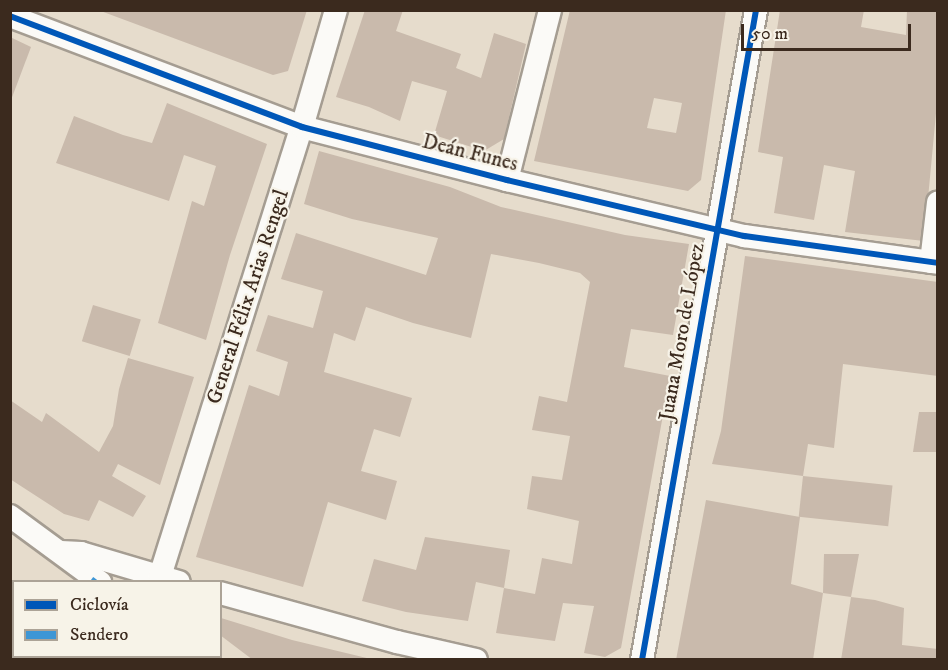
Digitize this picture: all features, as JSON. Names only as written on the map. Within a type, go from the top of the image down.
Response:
[{"type":"street","name":"General Félix Arias Rengel","points":[[165,580],[336,10]]},
{"type":"street","points":[[507,180],[550,10]]},
{"type":"street","name":"Juana Moro de López","points":[[642,660],[756,10]]},
{"type":"street","name":"Deán Funes","points":[[10,16],[302,127],[507,180],[744,236],[934,263]]},
{"type":"street","points":[[934,263],[938,202]]},
{"type":"street","points":[[10,516],[97,580]]},
{"type":"street","points":[[61,552],[81,553],[165,580]]},
{"type":"street","points":[[222,594],[397,642],[476,660]]},
{"type":"building","points":[[98,10],[307,10],[288,71],[273,75]]},
{"type":"building","points":[[365,10],[403,10],[396,31],[461,54],[456,68],[481,78],[494,33],[526,44],[504,139],[484,151],[434,135],[447,91],[412,81],[400,121],[369,107],[336,97]]},
{"type":"building","points":[[570,10],[726,10],[701,180],[688,191],[534,161]],"holes":[[[654,98],[682,103],[676,133],[647,128]]]},
{"type":"building","points":[[780,10],[864,10],[861,27],[906,35],[907,10],[938,10],[938,92],[924,241],[845,232],[855,171],[824,165],[814,220],[774,213],[783,157],[758,152]]},
{"type":"building","points":[[10,37],[31,47],[11,100],[10,100]]},
{"type":"building","points":[[167,103],[267,144],[230,255],[206,340],[158,323],[192,201],[204,206],[216,166],[184,155],[169,201],[56,163],[74,116],[123,135],[152,143]]},
{"type":"building","points":[[319,151],[450,187],[501,207],[625,235],[689,244],[673,335],[631,329],[624,367],[670,376],[621,648],[605,657],[584,653],[594,606],[563,603],[555,641],[496,633],[504,588],[535,594],[542,558],[572,564],[579,521],[527,509],[532,476],[562,480],[570,436],[532,430],[539,396],[567,402],[590,282],[580,273],[539,263],[491,254],[471,338],[413,323],[366,307],[355,341],[334,333],[324,372],[412,398],[400,437],[374,429],[361,471],[397,481],[386,520],[328,502],[303,587],[196,557],[249,385],[279,396],[288,362],[256,351],[268,315],[313,328],[323,291],[281,279],[296,233],[426,275],[438,238],[352,219],[304,204]]},
{"type":"building","points":[[745,256],[938,282],[938,376],[843,364],[834,448],[808,444],[803,476],[712,464],[721,431]]},
{"type":"building","points":[[93,305],[141,320],[130,356],[82,341]]},
{"type":"building","points":[[128,358],[194,377],[160,485],[118,464],[112,476],[146,496],[133,517],[99,500],[89,521],[64,514],[10,479],[10,400],[42,422],[46,413],[99,452],[113,426],[119,389]]},
{"type":"building","points":[[919,412],[938,412],[938,452],[913,452]]},
{"type":"building","points":[[803,476],[893,485],[888,526],[799,517]]},
{"type":"building","points":[[706,500],[800,517],[791,584],[823,593],[813,660],[676,660]]},
{"type":"building","points":[[425,537],[510,550],[504,588],[476,582],[468,621],[406,612],[362,601],[374,559],[416,570]]},
{"type":"building","points":[[824,554],[859,554],[851,597],[823,593]]},
{"type":"building","points":[[851,597],[875,600],[904,608],[902,645],[938,649],[938,660],[841,660]]},
{"type":"building","points":[[222,618],[292,640],[375,660],[253,660],[222,637]]},
{"type":"cycle path","points":[[642,660],[756,10]]},
{"type":"cycle path","points":[[10,16],[302,127],[507,180],[744,236],[938,263]]}]
